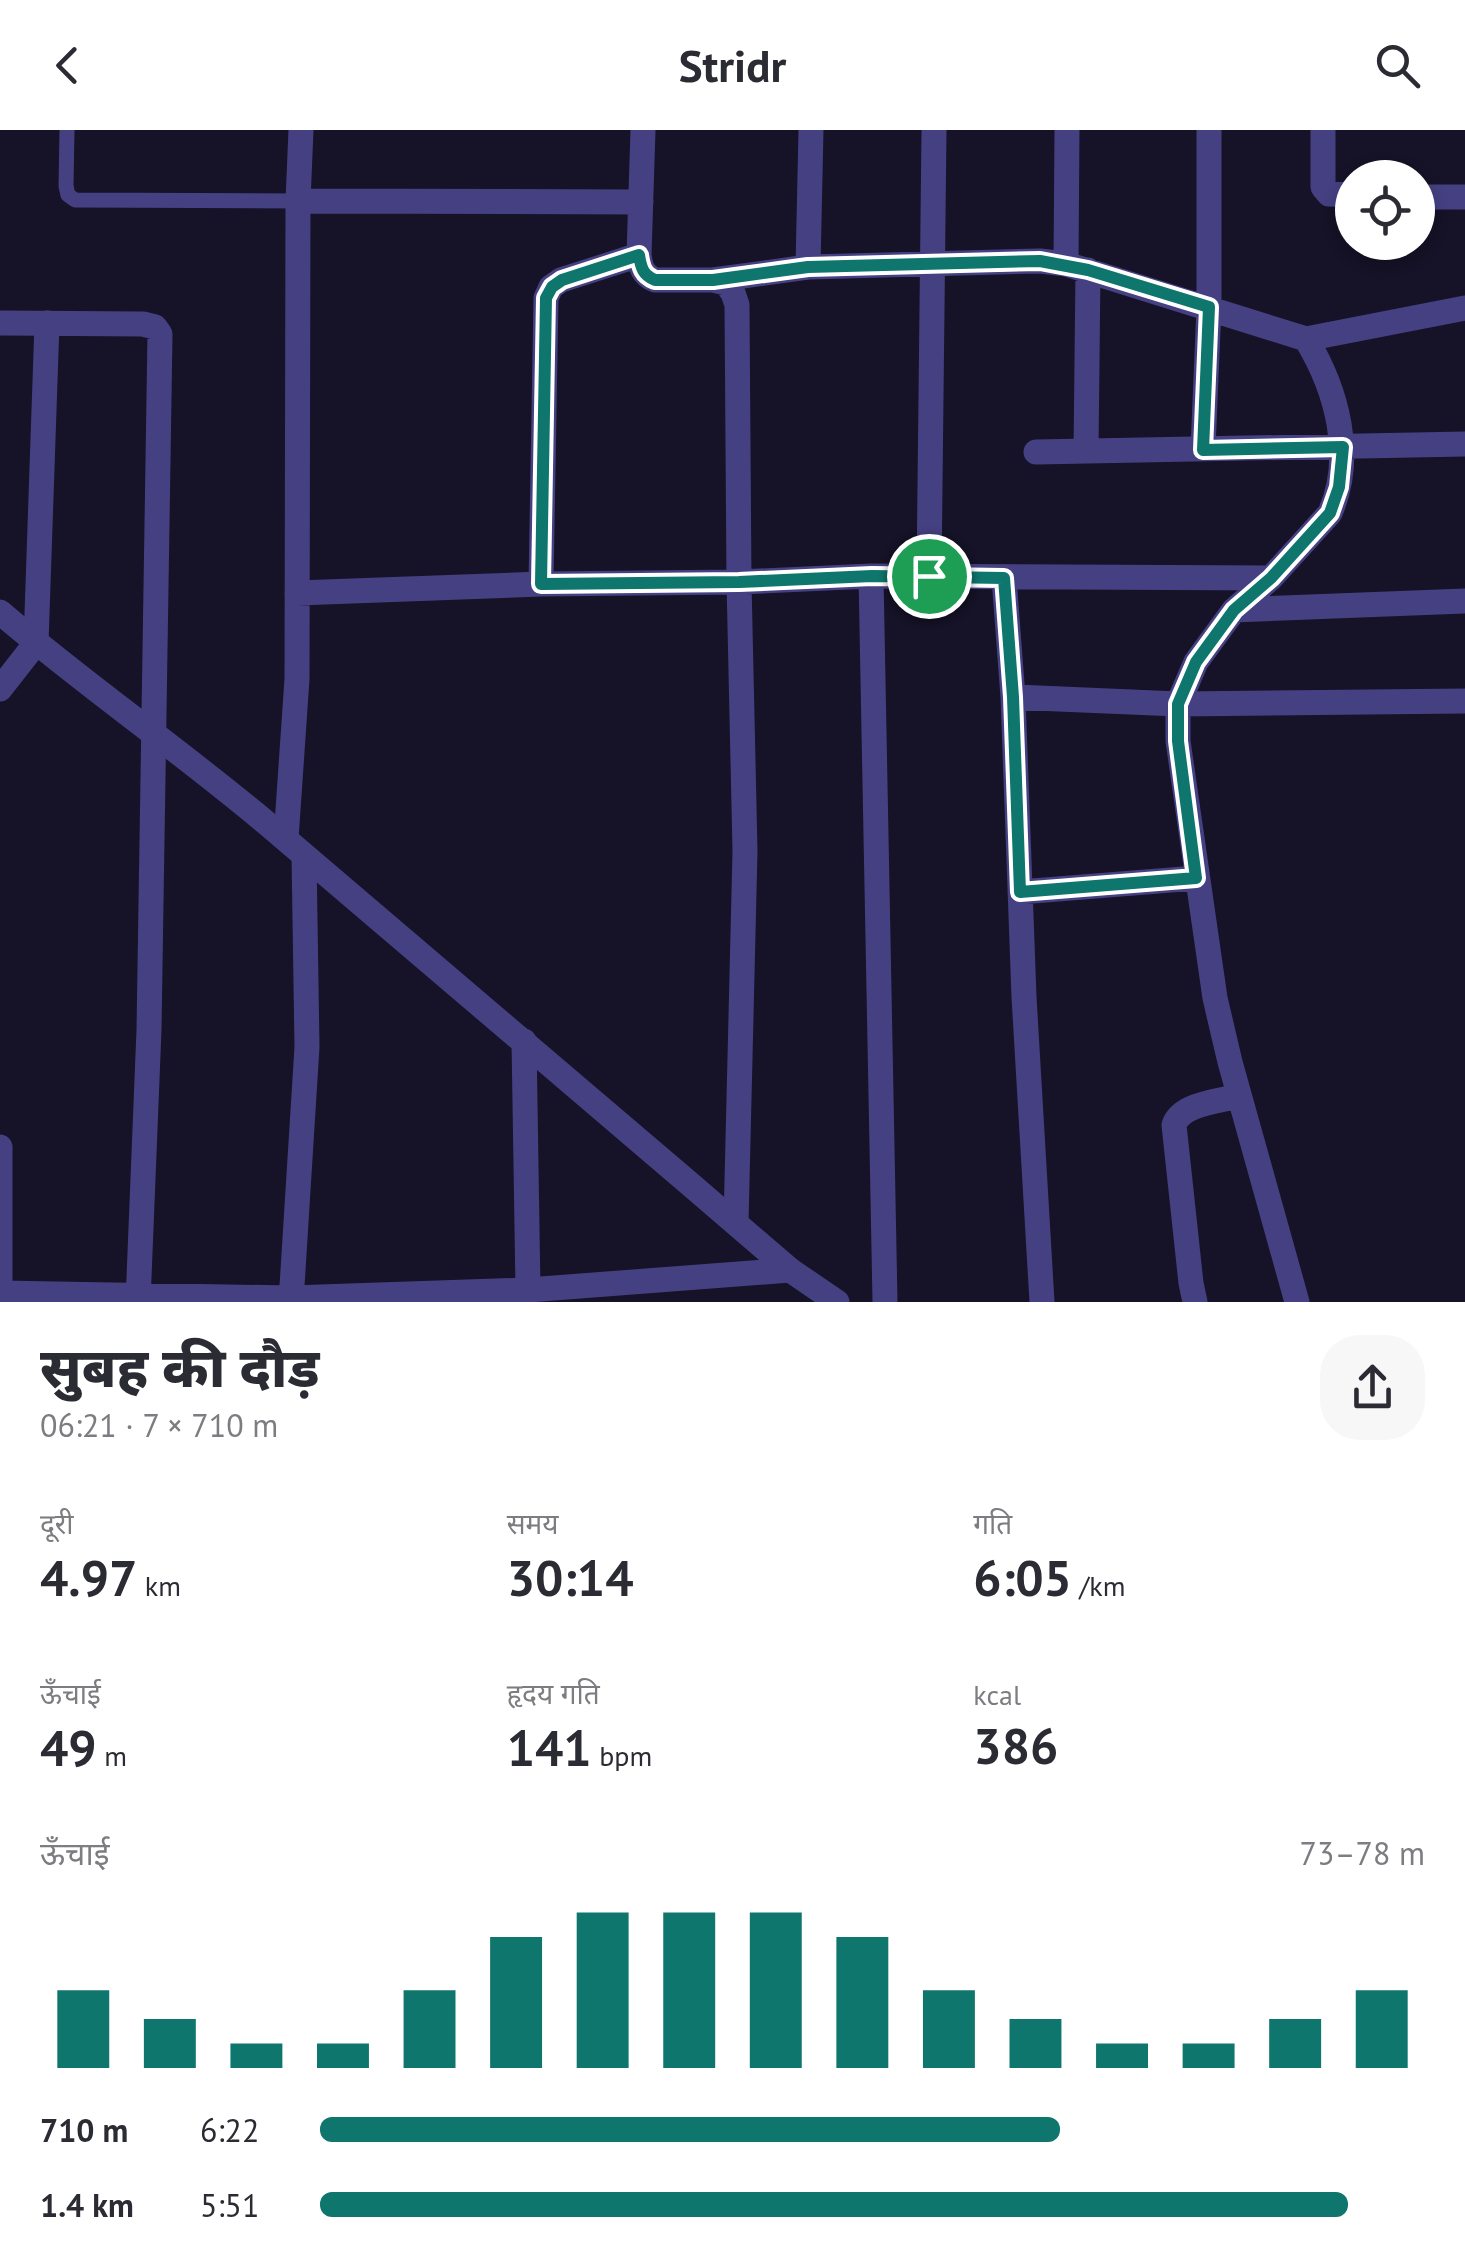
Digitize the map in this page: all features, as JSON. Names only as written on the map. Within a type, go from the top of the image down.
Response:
[{"type":"street","points":[[292,1300],[307,1047],[295,847],[301,130]]},
{"type":"street","points":[[643,130],[639,255],[641,268],[655,280],[713,280],[808,267],[1040,261],[1077,267],[1306,339],[1465,308]]},
{"type":"street","points":[[808,267],[811,130]]},
{"type":"street","points":[[929,576],[934,130]]},
{"type":"street","points":[[1067,130],[1086,452]]},
{"type":"street","points":[[1203,450],[1209,307],[1209,130]]},
{"type":"street","points":[[1323,130],[1323,188],[1335,195]]},
{"type":"street","points":[[1435,197],[1465,198]]},
{"type":"street","points":[[298,200],[641,202]]},
{"type":"street","points":[[541,584],[546,298],[562,280],[639,255]]},
{"type":"street","points":[[713,280],[726,283],[737,305],[745,851],[736,1223]]},
{"type":"street","points":[[0,323],[143,324],[155,327],[160,334],[156,734],[138,1298]]},
{"type":"street","points":[[0,688],[36,643],[47,323]]},
{"type":"street","points":[[1297,1302],[1214,998],[1178,741],[1178,704],[1196,662],[1234,610],[1271,578],[1330,513],[1339,487],[1343,447],[1322,364],[1306,339]]},
{"type":"street","points":[[1036,452],[1465,444]]},
{"type":"street","points":[[298,593],[872,576],[1271,578]]},
{"type":"street","points":[[872,576],[884,1302]]},
{"type":"street","points":[[1004,578],[1042,1302]]},
{"type":"street","points":[[1234,610],[1465,601]]},
{"type":"street","points":[[0,612],[295,847],[790,1270],[837,1302]]},
{"type":"street","points":[[1013,697],[1178,704],[1465,701]]},
{"type":"street","points":[[1020,892],[1196,878]]},
{"type":"street","points":[[524,1041],[528,1290]]},
{"type":"street","points":[[1195,1302],[1174,1125],[1184,1111],[1239,1096]]},
{"type":"street","points":[[0,1152],[0,1302]]},
{"type":"street","points":[[0,1292],[292,1300],[454,1297],[790,1270]]},
{"type":"street","points":[[753,1274],[754,1302]]},
{"type":"lane","points":[[67,130],[66,186],[75,200],[298,200]]},
{"type":"route","points":[[639,255],[641,268],[655,280],[713,280],[808,267],[1040,261],[1066,264],[1209,307],[1203,450],[1343,447],[1339,487],[1330,513],[1271,578],[1234,610],[1196,662],[1178,704],[1178,741],[1196,878],[1020,892],[1004,578],[929,576],[541,584],[544,313],[552,287],[562,280],[639,255]]}]
